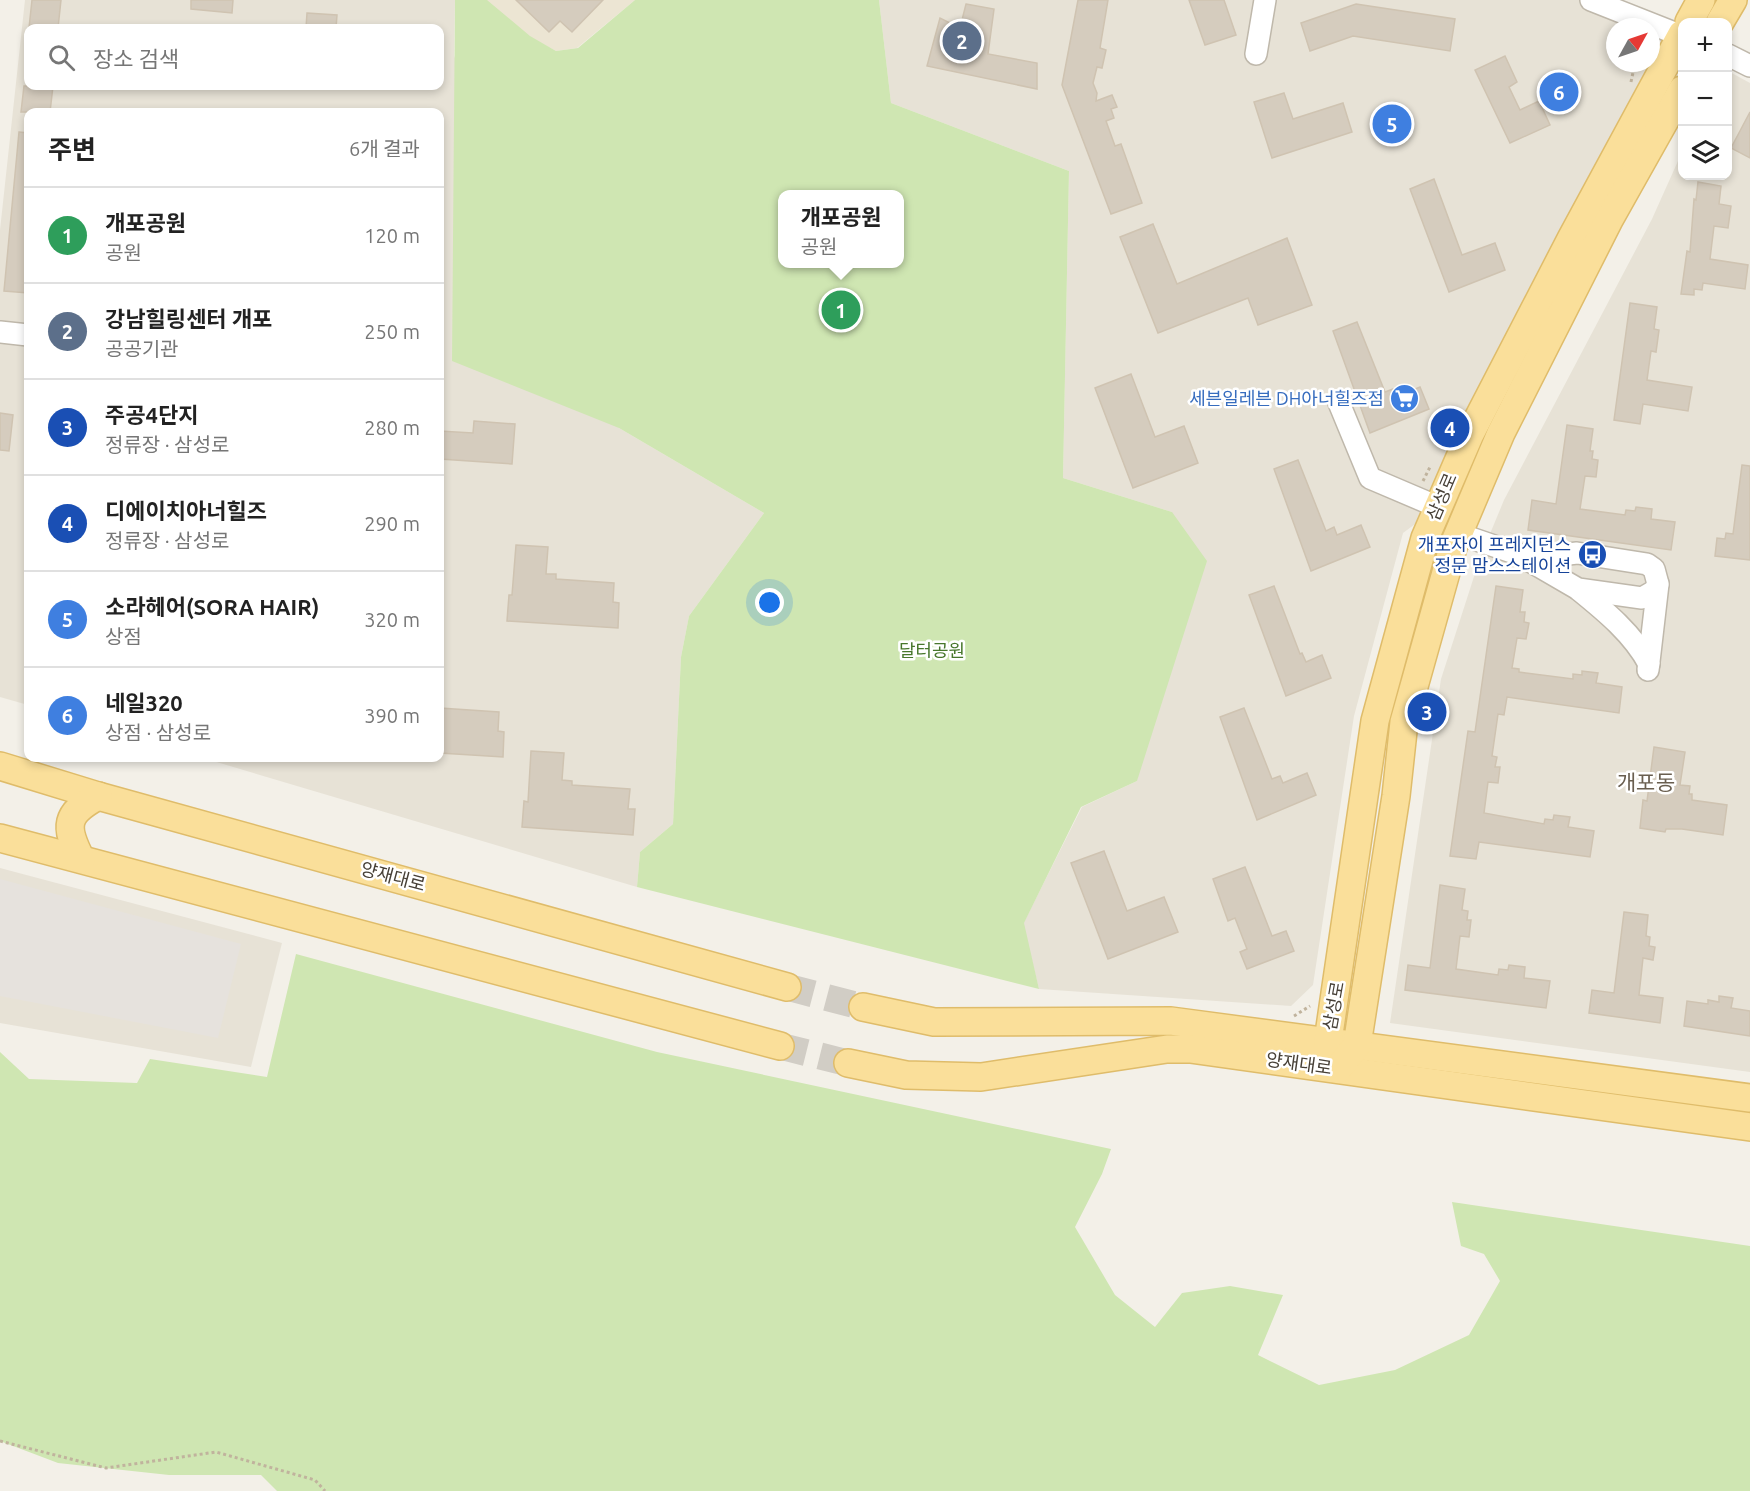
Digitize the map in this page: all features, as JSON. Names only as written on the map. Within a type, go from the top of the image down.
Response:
[{"type":"main road","points":[[1691,18],[1701,0]]},
{"type":"main road","points":[[1722,18],[1733,0]]},
{"type":"main road","name":"삼성로","points":[[1338,1069],[1328,1041],[1340,973],[1375,721],[1425,538],[1470,434],[1571,239],[1678,42]]},
{"type":"main road","name":"삼성로","points":[[1338,1069],[1357,1045],[1396,796],[1404,722],[1459,534],[1512,411],[1609,220],[1678,99]]},
{"type":"main road","name":"양재대로","points":[[0,766],[98,796],[788,987]]},
{"type":"main road","points":[[81,859],[69,837],[71,820],[80,806],[98,796]]},
{"type":"main road","points":[[0,838],[780,1046]]},
{"type":"main road","name":"양재대로","points":[[863,1007],[934,1022],[1171,1021],[1750,1098]]},
{"type":"main road","name":"양재대로","points":[[848,1063],[906,1075],[981,1077],[1167,1049],[1190,1049],[1750,1128]]},
{"type":"street","points":[[1256,54],[1265,0]]},
{"type":"street","points":[[1591,0],[1678,33]]},
{"type":"street","points":[[1732,57],[1750,66]]},
{"type":"street","points":[[0,332],[24,335]]},
{"type":"street","points":[[1339,403],[1370,478],[1438,507]]},
{"type":"street","points":[[1459,534],[1577,579],[1642,598],[1654,591],[1659,584]]},
{"type":"street","points":[[1521,556],[1542,557],[1577,553],[1639,562],[1654,569],[1659,584],[1648,671],[1643,654],[1577,579]]},
{"type":"path","points":[[0,1441],[106,1468],[216,1452],[315,1480],[325,1491]]},
{"type":"shaded area","points":[[25,0],[455,0],[454,56],[619,428],[764,513],[689,616],[681,657],[673,824],[640,852],[637,887],[216,762],[444,762],[444,108],[24,108],[24,704],[0,697],[0,230]]},
{"type":"shaded area","points":[[484,0],[635,0],[577,48],[556,51],[530,37]]},
{"type":"shaded area","points":[[879,0],[1591,0],[1638,18],[1606,18],[1606,72],[1660,72],[1660,27],[1678,33],[1678,43],[1438,507],[1403,533],[1354,716],[1313,985],[1291,1006],[1039,989],[1023,924],[1082,807],[1137,781],[1172,512],[1063,478],[1069,171],[891,103]]},
{"type":"shaded area","points":[[1732,73],[1750,83],[1750,1072],[1390,1023],[1441,679],[1480,558],[1504,500],[1652,219],[1678,161],[1678,180],[1732,180]]},
{"type":"shaded area","points":[[0,868],[282,943],[251,1067],[0,1023]]},
{"type":"shaded area","points":[[0,879],[241,944],[218,1038],[0,996]]},
{"type":"green space","name":"달터공원","points":[[455,0],[487,0],[530,36],[556,51],[578,48],[635,0],[879,0],[891,103],[1069,171],[1063,478],[1172,512],[1207,561],[1137,781],[1081,807],[1024,923],[1039,989],[637,887],[640,852],[673,824],[681,657],[689,616],[764,513],[619,428],[452,361]]},
{"type":"green space","points":[[296,954],[657,1052],[1111,1149],[1102,1174],[1075,1227],[1115,1295],[1155,1327],[1182,1293],[1230,1286],[1283,1295],[1258,1355],[1319,1385],[1395,1370],[1469,1335],[1500,1281],[1484,1254],[1461,1246],[1452,1202],[1750,1246],[1750,1491],[277,1491],[261,1475],[169,1475],[58,1463],[0,1441],[0,1052],[29,1079],[137,1083],[150,1059],[267,1077]]},
{"type":"building","points":[[32,0],[61,0],[58,24],[29,24]]},
{"type":"building","points":[[191,0],[233,0],[232,13],[191,9]]},
{"type":"building","points":[[516,0],[603,0],[572,32],[560,21],[549,32]]},
{"type":"building","points":[[1078,0],[1108,0],[1100,48],[1106,50],[1102,68],[1097,67],[1093,83],[1097,93],[1096,101],[1112,95],[1117,107],[1111,109],[1114,118],[1106,121],[1115,146],[1121,144],[1142,203],[1111,214],[1062,85]]},
{"type":"building","points":[[1189,0],[1224,0],[1236,35],[1205,45]]},
{"type":"building","points":[[966,4],[994,9],[988,54],[1037,63],[1037,89],[927,66],[940,18],[960,28]]},
{"type":"building","points":[[1356,4],[1455,19],[1450,51],[1353,36],[1310,51],[1301,23]]},
{"type":"building","points":[[307,13],[337,15],[336,24],[306,24]]},
{"type":"building","points":[[1505,56],[1517,82],[1509,87],[1520,110],[1539,101],[1550,125],[1510,143],[1475,70]]},
{"type":"building","points":[[24,86],[24,90],[53,90],[50,108],[24,108],[24,112],[21,112]]},
{"type":"building","points":[[1284,93],[1293,119],[1343,103],[1352,132],[1272,158],[1254,102]]},
{"type":"building","points":[[1750,112],[1750,158],[1732,149]]},
{"type":"building","points":[[19,132],[24,133],[24,293],[4,291]]},
{"type":"building","points":[[1434,179],[1462,255],[1495,243],[1505,270],[1449,292],[1410,189]]},
{"type":"building","points":[[1698,182],[1721,186],[1719,204],[1731,206],[1728,228],[1714,226],[1710,259],[1748,265],[1745,289],[1703,283],[1702,290],[1694,289],[1694,295],[1681,294],[1687,251],[1690,252],[1694,199],[1696,200]]},
{"type":"building","points":[[1153,224],[1177,284],[1287,238],[1312,305],[1258,325],[1248,298],[1158,333],[1120,237]]},
{"type":"building","points":[[1630,303],[1657,307],[1654,329],[1659,330],[1656,352],[1651,351],[1647,380],[1692,387],[1688,411],[1643,404],[1640,424],[1614,420]]},
{"type":"building","points":[[1357,322],[1385,392],[1393,389],[1396,397],[1420,387],[1429,409],[1370,433],[1333,331]]},
{"type":"building","points":[[1131,374],[1155,437],[1184,426],[1198,463],[1133,488],[1095,388]]},
{"type":"building","points":[[0,413],[13,415],[9,451],[0,450]]},
{"type":"building","points":[[474,421],[515,424],[512,464],[444,459],[444,431],[473,433]]},
{"type":"building","points":[[1567,425],[1593,429],[1590,451],[1593,451],[1592,459],[1598,460],[1596,477],[1585,476],[1580,509],[1625,515],[1626,510],[1635,511],[1636,507],[1652,509],[1651,519],[1675,522],[1671,550],[1528,530],[1532,500],[1556,504]]},
{"type":"building","points":[[1298,460],[1326,531],[1334,527],[1337,535],[1361,525],[1370,547],[1311,571],[1274,469]]},
{"type":"building","points":[[1742,465],[1750,466],[1750,560],[1715,556],[1717,538],[1725,539],[1726,533],[1733,534]]},
{"type":"building","points":[[516,545],[548,547],[546,574],[556,574],[556,579],[614,583],[613,602],[619,603],[618,628],[507,621],[509,595],[512,595]]},
{"type":"building","points":[[1274,586],[1300,654],[1302,653],[1306,662],[1322,655],[1331,678],[1286,696],[1249,595]]},
{"type":"building","points":[[1496,586],[1523,590],[1520,612],[1525,612],[1524,622],[1529,623],[1526,639],[1517,638],[1512,668],[1519,669],[1519,672],[1573,679],[1573,674],[1582,675],[1582,671],[1598,673],[1596,683],[1622,687],[1619,713],[1507,697],[1504,715],[1498,714],[1492,756],[1497,757],[1495,767],[1500,767],[1498,783],[1488,782],[1484,813],[1544,824],[1545,819],[1553,820],[1554,815],[1570,817],[1568,827],[1594,831],[1590,857],[1479,842],[1476,859],[1450,856],[1468,731],[1475,732]]},
{"type":"building","points":[[444,708],[499,712],[498,731],[504,732],[503,757],[444,753]]},
{"type":"building","points":[[1244,708],[1272,779],[1280,776],[1283,783],[1307,773],[1316,795],[1257,820],[1220,717]]},
{"type":"building","points":[[1654,747],[1685,752],[1680,785],[1690,786],[1689,794],[1692,794],[1692,800],[1727,805],[1723,835],[1682,829],[1666,829],[1665,832],[1640,828],[1643,800],[1647,801]]},
{"type":"building","points":[[531,751],[564,753],[562,780],[572,781],[572,785],[630,789],[628,809],[635,809],[633,835],[522,827],[524,801],[528,802]]},
{"type":"building","points":[[1104,851],[1127,911],[1164,897],[1178,932],[1108,959],[1071,863]]},
{"type":"building","points":[[1245,867],[1272,936],[1286,931],[1294,951],[1247,969],[1240,952],[1247,949],[1235,918],[1228,921],[1213,879]]},
{"type":"building","points":[[1440,885],[1465,889],[1462,910],[1468,911],[1467,920],[1471,920],[1469,937],[1460,936],[1456,969],[1498,975],[1499,969],[1508,970],[1509,965],[1525,967],[1524,978],[1550,981],[1546,1008],[1405,990],[1408,965],[1430,968]]},
{"type":"building","points":[[1624,912],[1648,915],[1646,936],[1650,937],[1649,946],[1655,947],[1653,960],[1643,958],[1639,995],[1663,998],[1660,1023],[1589,1013],[1592,990],[1614,993]]},
{"type":"building","points":[[1719,996],[1733,998],[1731,1008],[1750,1011],[1750,1036],[1684,1026],[1687,1001],[1708,1004],[1708,1000],[1719,1002]]},
{"type":"tunnel","points":[[787,987],[863,1007]]},
{"type":"tunnel","points":[[780,1046],[848,1063]]},
{"type":"place","name":"강남힐링센터 개포","points":[[962,41]]},
{"type":"place","name":"네일320","points":[[1559,92]]},
{"type":"place","name":"소라헤어(SORA HAIR)","points":[[1392,124]]},
{"type":"place","name":"개포공원","points":[[841,310]]},
{"type":"place","name":"세븐일레븐 DH아너힐즈점","points":[[1405,399]]},
{"type":"place","name":"디에이치아너힐즈","points":[[1450,428]]},
{"type":"place","name":"개포자이 프레지던스 정문 맘스스테이션","points":[[1592,555]]},
{"type":"place","name":"주공4단지","points":[[1427,712]]},
{"type":"district","name":"개포동","points":[[1646,783]]}]
